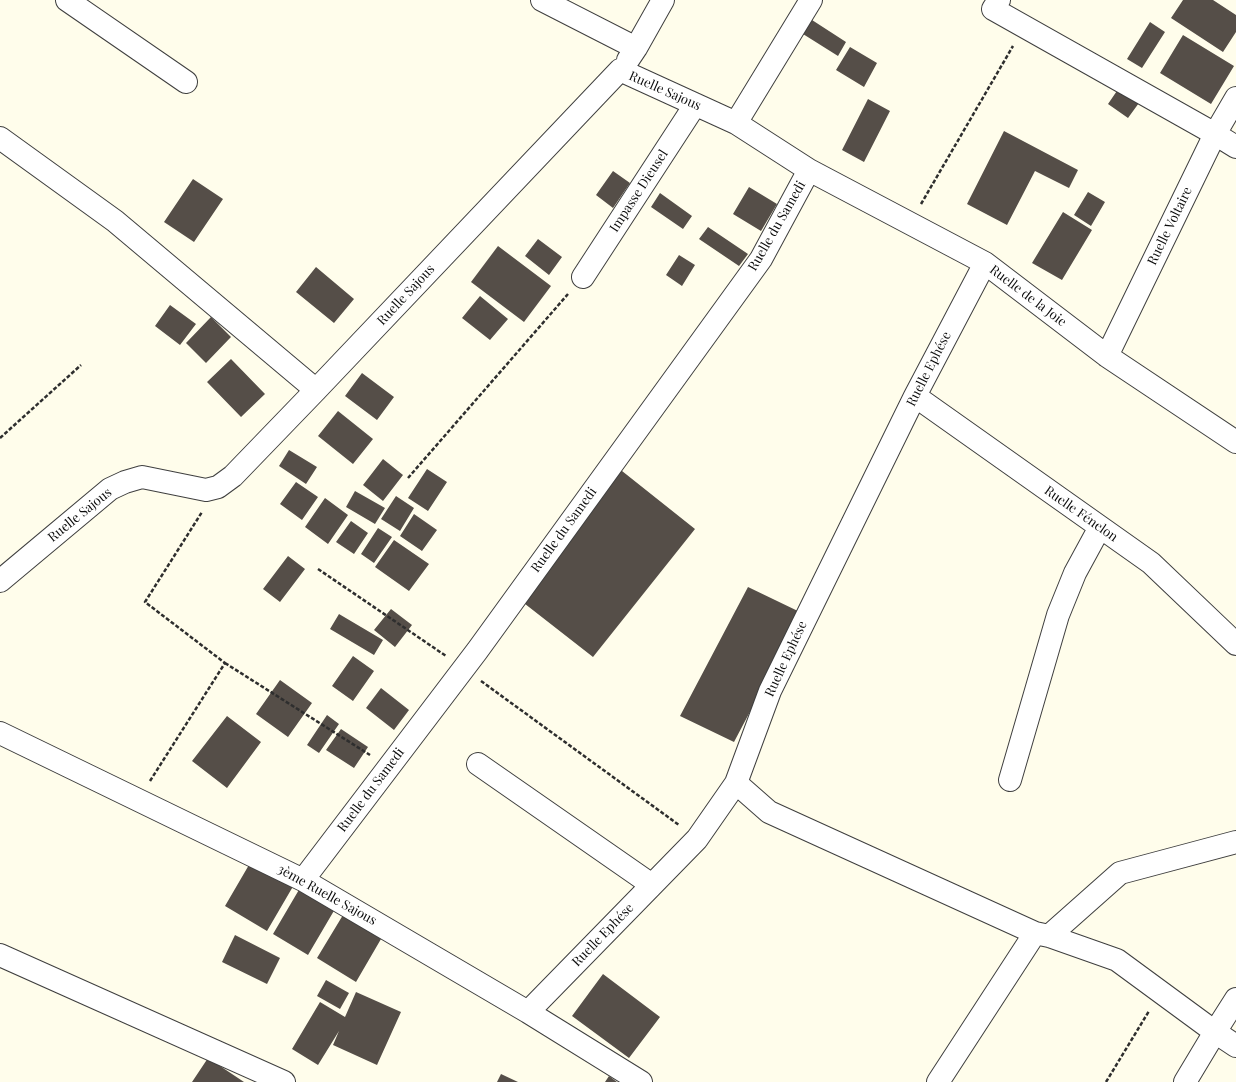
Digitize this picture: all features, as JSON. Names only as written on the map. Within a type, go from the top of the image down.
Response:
[{"type":"street","points":[[67,0],[186,82]]},
{"type":"street","points":[[542,0],[636,48]]},
{"type":"street","points":[[620,70],[636,48],[663,0]]},
{"type":"street","points":[[736,123],[811,0]]},
{"type":"street","points":[[999,0],[993,9],[1236,147]]},
{"type":"street","name":"Ruelle Sajous","points":[[0,581],[110,489],[125,482],[142,476],[206,490],[218,487],[233,476],[620,70],[736,123],[809,170]]},
{"type":"street","name":"Ruelle Voltaire","points":[[1107,356],[1215,134],[1236,98]]},
{"type":"street","name":"Impasse Dieusel","points":[[583,276],[695,104]]},
{"type":"street","points":[[0,138],[115,221],[316,390]]},
{"type":"street","name":"Ruelle de la Joie","points":[[809,170],[984,263],[1107,356],[1236,442]]},
{"type":"street","name":"Ruelle du Samedi","points":[[303,880],[464,668],[761,259],[809,170]]},
{"type":"street","name":"Ruelle Ephése","points":[[528,1012],[697,839],[736,783],[770,691],[915,396],[984,263]]},
{"type":"street","name":"Ruelle Fénelon","points":[[915,396],[1151,563],[1236,644]]},
{"type":"street","points":[[1010,780],[1058,615],[1075,573],[1100,527]]},
{"type":"street","name":"3ème Ruelle Sajous","points":[[0,733],[303,880],[528,1012],[641,1082]]},
{"type":"street","points":[[478,764],[652,885]]},
{"type":"street","points":[[736,783],[769,812],[1042,935],[1117,960],[1236,1046]]},
{"type":"street","points":[[938,1082],[1042,935],[1120,872],[1236,842]]},
{"type":"street","points":[[0,955],[284,1082]]},
{"type":"street","points":[[1185,1082],[1236,999]]},
{"type":"path","points":[[909,223],[1024,26]]},
{"type":"path","points":[[408,478],[583,276]]},
{"type":"path","points":[[0,438],[81,365]]},
{"type":"path","points":[[218,487],[145,602],[224,663],[389,767]]},
{"type":"path","points":[[318,569],[464,668],[697,839]]},
{"type":"path","points":[[138,800],[224,663]]},
{"type":"path","points":[[1106,1082],[1161,992]]},
{"type":"building","points":[[1183,0],[1213,0],[1236,15],[1236,32],[1223,52],[1171,18]]},
{"type":"building","points":[[812,20],[846,42],[838,56],[803,34]]},
{"type":"building","points":[[1150,22],[1165,32],[1142,68],[1127,59]]},
{"type":"building","points":[[1183,35],[1234,66],[1211,104],[1160,73]]},
{"type":"building","points":[[850,47],[877,63],[864,87],[836,70]]},
{"type":"building","points":[[1123,82],[1144,96],[1128,118],[1108,104]]},
{"type":"building","points":[[868,99],[890,111],[864,162],[842,150]]},
{"type":"building","points":[[1004,131],[1078,170],[1069,188],[1035,171],[1007,225],[967,204]]},
{"type":"building","points":[[613,171],[630,183],[613,208],[596,195]]},
{"type":"building","points":[[193,179],[223,199],[194,242],[164,222]]},
{"type":"building","points":[[749,187],[777,204],[761,231],[733,214]]},
{"type":"building","points":[[1088,192],[1105,202],[1091,226],[1074,215]]},
{"type":"building","points":[[660,193],[692,216],[683,229],[651,207]]},
{"type":"building","points":[[1063,212],[1092,230],[1062,280],[1032,263]]},
{"type":"building","points":[[708,227],[748,254],[739,266],[699,239]]},
{"type":"building","points":[[538,239],[562,257],[549,275],[525,256]]},
{"type":"building","points":[[498,246],[551,286],[524,322],[471,282]]},
{"type":"building","points":[[679,255],[695,265],[682,286],[666,275]]},
{"type":"building","points":[[316,267],[354,299],[334,323],[296,292]]},
{"type":"building","points":[[480,296],[508,319],[490,340],[462,318]]},
{"type":"building","points":[[170,305],[196,324],[180,345],[155,326]]},
{"type":"building","points":[[211,317],[231,337],[206,363],[186,343]]},
{"type":"building","points":[[231,359],[265,394],[241,417],[207,382]]},
{"type":"building","points":[[362,373],[394,397],[377,420],[345,396]]},
{"type":"building","points":[[338,411],[373,439],[353,464],[318,436]]},
{"type":"building","points":[[289,450],[317,467],[306,484],[279,466]]},
{"type":"building","points":[[383,459],[403,475],[383,501],[363,485]]},
{"type":"building","points":[[617,467],[695,529],[593,657],[520,600]]},
{"type":"building","points":[[427,469],[447,482],[428,511],[408,498]]},
{"type":"building","points":[[296,482],[318,497],[302,520],[280,504]]},
{"type":"building","points":[[355,491],[385,508],[375,524],[346,507]]},
{"type":"building","points":[[396,496],[414,508],[400,531],[381,519]]},
{"type":"building","points":[[325,498],[348,515],[328,544],[305,527]]},
{"type":"building","points":[[414,514],[437,530],[422,551],[400,536]]},
{"type":"building","points":[[351,521],[368,533],[354,554],[336,542]]},
{"type":"building","points":[[378,528],[392,537],[374,563],[361,554]]},
{"type":"building","points":[[394,540],[429,564],[409,591],[375,567]]},
{"type":"building","points":[[288,556],[305,569],[280,602],[263,589]]},
{"type":"building","points":[[748,587],[802,613],[734,742],[680,716]]},
{"type":"building","points":[[391,609],[412,625],[395,647],[374,630]]},
{"type":"building","points":[[339,614],[383,640],[374,655],[330,629]]},
{"type":"building","points":[[353,656],[374,671],[353,701],[332,686]]},
{"type":"building","points":[[280,680],[312,703],[288,737],[256,714]]},
{"type":"building","points":[[381,688],[409,710],[394,730],[366,708]]},
{"type":"building","points":[[327,715],[339,724],[319,753],[307,745]]},
{"type":"building","points":[[227,716],[261,742],[227,788],[192,761]]},
{"type":"building","points":[[341,729],[368,747],[354,768],[326,750]]},
{"type":"building","points":[[253,858],[295,883],[267,931],[225,906]]},
{"type":"building","points":[[300,888],[335,909],[308,955],[273,934]]},
{"type":"building","points":[[343,915],[381,939],[356,982],[317,958]]},
{"type":"building","points":[[235,935],[280,958],[267,984],[222,962]]},
{"type":"building","points":[[603,974],[660,1017],[629,1058],[572,1016]]},
{"type":"building","points":[[326,980],[349,993],[340,1009],[317,996]]},
{"type":"building","points":[[356,992],[401,1012],[377,1065],[333,1045],[339,1031],[318,1065],[292,1049],[320,1002],[345,1017]]},
{"type":"building","points":[[208,1058],[244,1082],[192,1082]]},
{"type":"building","points":[[501,1074],[518,1082],[497,1082]]},
{"type":"building","points":[[609,1076],[617,1082],[605,1082]]}]
